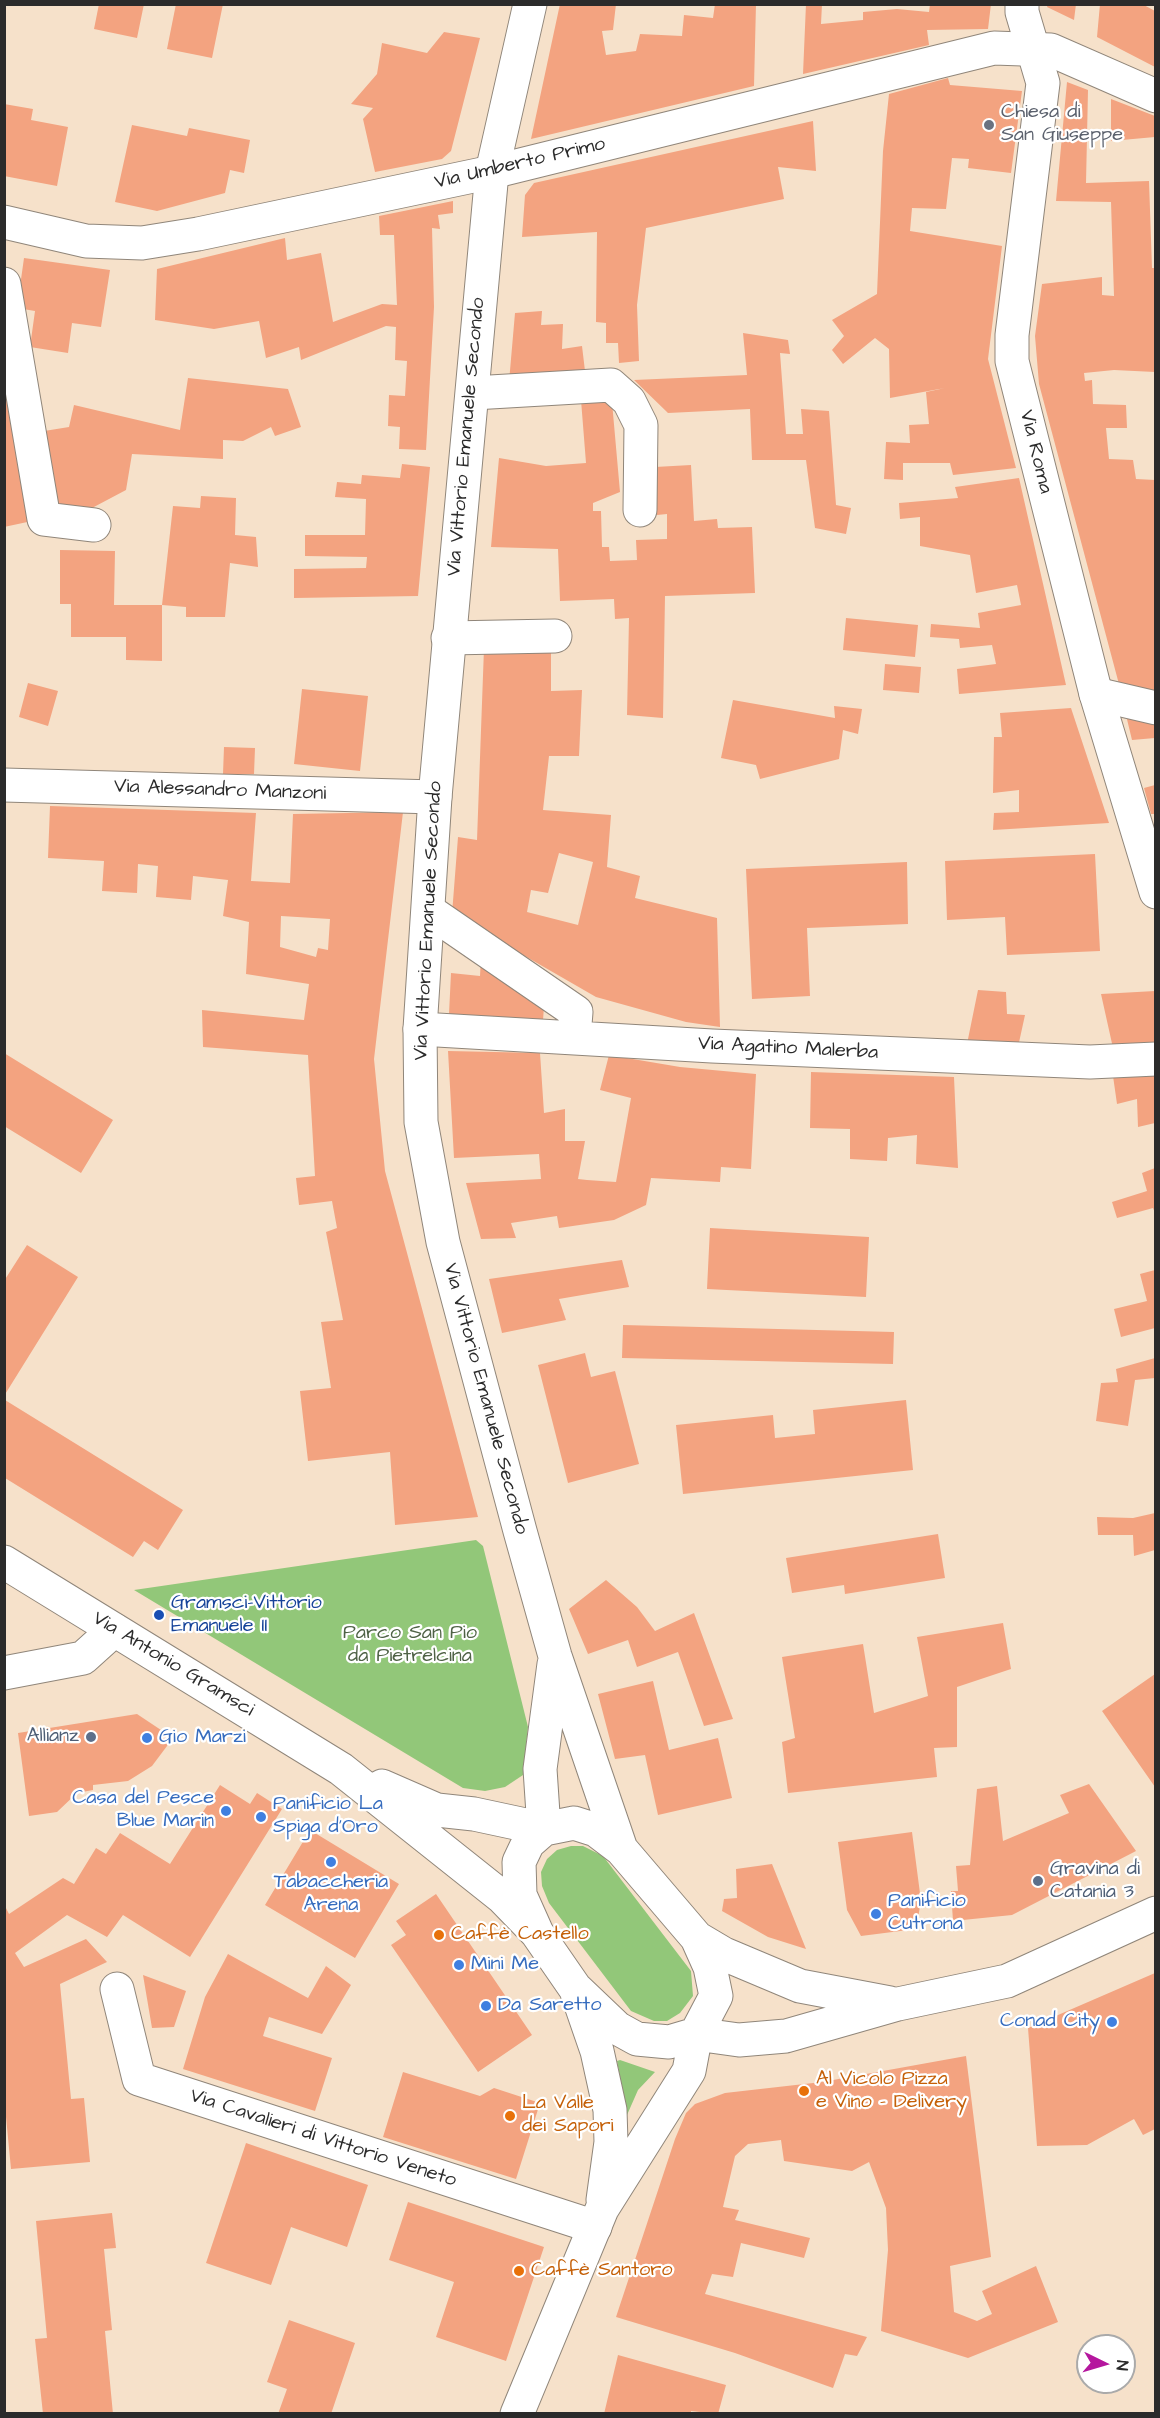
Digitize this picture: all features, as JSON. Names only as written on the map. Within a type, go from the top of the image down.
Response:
[{"type":"main road","name":"Via Vittorio Emanuele Secondo","points":[[530,4],[492,172],[435,797],[420,1029],[421,1122],[443,1242],[555,1656],[621,1849]]},
{"type":"main road","name":"Via Roma","points":[[1022,4],[1022,12],[1043,83],[1012,335],[1012,362],[1096,694],[1155,892]]},
{"type":"main road","name":"Via Umberto Primo","points":[[4,222],[86,241],[142,243],[198,234],[492,172],[994,48],[1051,50],[1155,96]]},
{"type":"main road","points":[[4,284],[44,519],[94,525]]},
{"type":"main road","points":[[472,393],[611,385],[629,401],[640,425],[640,510]]},
{"type":"main road","points":[[448,638],[555,636]]},
{"type":"main road","points":[[1096,694],[1155,708]]},
{"type":"main road","name":"Via Alessandro Manzoni","points":[[4,785],[435,797]]},
{"type":"main road","points":[[429,910],[576,1012],[574,1037]]},
{"type":"main road","name":"Via Agatino Malerba","points":[[420,1029],[1090,1062],[1155,1059]]},
{"type":"main road","name":"Via Antonio Gramsci","points":[[4,1562],[342,1769]]},
{"type":"main road","points":[[4,1673],[83,1658],[114,1630]]},
{"type":"main road","points":[[544,1829],[540,1769],[555,1656]]},
{"type":"main road","points":[[342,1769],[436,1810],[474,1814],[544,1829],[574,1823],[596,1830],[621,1849],[697,1938],[710,1967],[716,1996],[696,2034],[689,2071]]},
{"type":"main road","points":[[342,1769],[502,1897],[537,1933],[575,1988],[617,2028],[637,2039],[669,2042],[696,2034],[739,2040],[786,2036],[898,2004],[1007,1981],[1155,1913]]},
{"type":"main road","points":[[537,1933],[520,1895],[519,1862],[528,1843],[544,1829]]},
{"type":"main road","points":[[697,1938],[724,1954],[800,1986],[898,2004]]},
{"type":"main road","points":[[575,1988],[597,2051],[610,2110],[611,2142],[598,2218]]},
{"type":"main road","name":"Via Cavalieri di Vittorio Veneto","points":[[117,1989],[139,2079],[598,2218]]},
{"type":"main road","points":[[517,2414],[598,2218],[689,2071],[707,2055],[739,2040]]},
{"type":"green space","name":"Parco San Pio da Pietrelcina","points":[[476,1540],[483,1546],[528,1727],[523,1775],[505,1787],[485,1791],[463,1788],[134,1590]]},
{"type":"green space","points":[[571,1846],[583,1846],[603,1856],[691,1971],[693,1996],[680,2013],[667,2021],[654,2021],[631,2011],[549,1903],[542,1886],[541,1872],[547,1859],[557,1850]]},
{"type":"green space","points":[[617,2061],[655,2072],[638,2090],[627,2115]]},
{"type":"building","points":[[99,4],[144,4],[137,38],[94,29]]},
{"type":"building","points":[[176,4],[223,4],[212,58],[167,49]]},
{"type":"building","points":[[560,4],[616,4],[613,30],[602,31],[606,55],[636,51],[640,34],[682,36],[684,15],[713,18],[715,4],[756,4],[754,86],[531,139]]},
{"type":"building","points":[[806,4],[822,4],[821,24],[863,20],[863,12],[897,9],[929,12],[930,4],[991,4],[988,29],[927,30],[929,45],[803,74]]},
{"type":"building","points":[[1048,4],[1076,4],[1074,20],[1047,7]]},
{"type":"building","points":[[1100,4],[1142,4],[1155,11],[1155,67],[1097,37]]},
{"type":"building","points":[[444,32],[480,38],[451,151],[442,159],[375,172],[363,119],[373,108],[351,104],[377,74],[382,43],[427,53]]},
{"type":"building","points":[[948,78],[950,85],[1022,91],[1011,173],[968,168],[969,159],[952,158],[946,209],[912,208],[910,231],[1002,246],[988,359],[1016,468],[953,475],[950,463],[903,463],[903,480],[884,479],[886,442],[910,443],[909,425],[929,424],[926,392],[945,388],[890,398],[889,349],[875,338],[843,364],[832,350],[844,336],[832,320],[877,294],[883,151],[889,94]]},
{"type":"building","points":[[1067,82],[1088,90],[1086,183],[1149,181],[1152,268],[1155,268],[1155,372],[1114,370],[1084,373],[1085,381],[1092,380],[1093,404],[1126,405],[1127,428],[1106,428],[1109,459],[1133,460],[1136,479],[1155,480],[1155,696],[1120,688],[1039,384],[1035,336],[1042,284],[1102,277],[1102,295],[1114,296],[1111,202],[1056,201]]},
{"type":"building","points":[[1111,99],[1155,116],[1155,137],[1111,141]]},
{"type":"building","points":[[4,104],[33,109],[31,120],[68,127],[57,186],[4,176]]},
{"type":"building","points":[[813,121],[816,171],[778,167],[784,199],[646,228],[637,305],[639,361],[619,363],[618,343],[606,343],[606,323],[596,322],[597,232],[522,237],[525,195],[534,183]]},
{"type":"building","points":[[132,125],[187,136],[189,128],[250,140],[244,173],[230,170],[225,193],[157,211],[115,202]]},
{"type":"building","points":[[453,201],[453,213],[438,215],[440,229],[432,228],[434,307],[426,450],[399,449],[400,427],[388,426],[389,395],[405,396],[407,361],[395,360],[396,327],[386,326],[301,360],[299,347],[266,358],[259,321],[214,329],[155,320],[157,269],[285,238],[287,260],[321,253],[333,322],[382,304],[397,305],[394,235],[380,235],[379,216]]},
{"type":"building","points":[[24,258],[110,270],[101,327],[72,323],[68,353],[30,347],[35,311],[17,308]]},
{"type":"building","points":[[542,311],[541,325],[563,324],[562,349],[582,346],[585,371],[509,382],[515,313]]},
{"type":"building","points":[[743,333],[788,340],[790,354],[780,353],[786,434],[803,434],[801,409],[829,411],[836,505],[851,508],[846,534],[815,528],[806,460],[752,460],[750,409],[668,413],[634,380],[747,375]]},
{"type":"building","points":[[188,378],[288,389],[301,427],[275,436],[271,427],[243,441],[223,440],[223,459],[132,454],[126,490],[92,508],[56,510],[38,432],[69,427],[74,405],[180,430]]},
{"type":"building","points":[[10,391],[32,521],[4,527],[4,392]]},
{"type":"building","points":[[581,400],[612,402],[620,492],[593,503],[593,511],[601,511],[602,547],[609,547],[610,561],[637,560],[636,540],[667,539],[667,514],[657,515],[655,467],[691,465],[694,521],[717,519],[718,528],[752,527],[755,593],[665,596],[663,718],[627,715],[629,618],[615,619],[614,599],[560,601],[558,549],[491,547],[499,458],[546,466],[586,463]]},
{"type":"building","points":[[402,464],[430,467],[418,596],[294,598],[294,569],[366,568],[367,557],[305,556],[305,535],[365,535],[366,499],[335,497],[337,482],[361,484],[362,475],[400,478]]},
{"type":"building","points":[[1019,478],[1066,685],[959,694],[957,669],[996,664],[992,645],[960,648],[959,639],[930,637],[931,624],[980,628],[978,613],[1021,605],[1017,585],[976,593],[970,555],[920,546],[920,517],[900,519],[899,503],[958,498],[955,487]]},
{"type":"building","points":[[201,496],[236,498],[235,535],[256,537],[258,567],[230,563],[225,617],[186,617],[186,607],[162,605],[173,506],[200,508]]},
{"type":"building","points":[[60,550],[115,551],[114,605],[162,605],[162,661],[126,660],[126,637],[71,637],[71,604],[60,604]]},
{"type":"building","points":[[846,618],[918,625],[915,657],[843,650]]},
{"type":"building","points":[[484,648],[551,648],[551,691],[582,690],[579,756],[549,756],[543,810],[611,815],[607,867],[640,876],[635,898],[717,918],[720,1027],[686,1022],[596,997],[452,914],[458,837],[477,840]],"holes":[[[559,853],[593,862],[578,925],[527,912],[531,890],[548,893]]]},
{"type":"building","points":[[885,664],[921,667],[919,693],[883,690]]},
{"type":"building","points":[[28,683],[58,691],[48,726],[19,717]]},
{"type":"building","points":[[302,689],[368,696],[360,771],[294,764]]},
{"type":"building","points":[[733,700],[835,718],[834,706],[862,709],[858,734],[843,730],[839,759],[760,779],[756,765],[721,758]]},
{"type":"building","points":[[1071,708],[1109,823],[993,830],[994,813],[1019,812],[1019,790],[993,793],[994,737],[1002,737],[1000,713]]},
{"type":"building","points":[[1125,711],[1155,718],[1155,738],[1132,740]]},
{"type":"building","points":[[224,747],[255,748],[254,774],[223,774]]},
{"type":"building","points":[[1155,785],[1155,814],[1151,814],[1144,788]]},
{"type":"building","points":[[50,806],[256,813],[251,881],[290,883],[293,814],[403,812],[374,1059],[385,1171],[478,1517],[395,1525],[390,1452],[308,1461],[300,1391],[331,1388],[321,1322],[343,1320],[326,1232],[337,1228],[332,1201],[299,1205],[296,1178],[315,1176],[308,1055],[203,1047],[202,1010],[304,1020],[309,984],[246,974],[249,922],[223,916],[228,880],[193,876],[191,900],[156,897],[158,866],[138,864],[137,893],[102,891],[104,861],[48,858]],"holes":[[[281,916],[330,919],[328,950],[318,948],[316,957],[280,947]]]},
{"type":"building","points":[[1095,854],[1100,951],[1007,955],[1005,917],[947,920],[945,861]]},
{"type":"building","points":[[907,862],[908,924],[807,928],[810,996],[752,999],[746,869]]},
{"type":"building","points":[[481,958],[544,1007],[543,1020],[449,1014],[451,973],[480,976]]},
{"type":"building","points":[[978,990],[1006,992],[1007,1014],[1025,1015],[1018,1047],[967,1044]]},
{"type":"building","points":[[1155,991],[1155,1044],[1113,1048],[1101,994]]},
{"type":"building","points":[[448,1051],[540,1053],[544,1113],[565,1109],[565,1141],[585,1141],[578,1179],[587,1180],[616,1182],[631,1098],[600,1090],[609,1055],[680,1067],[756,1074],[751,1169],[721,1167],[720,1182],[651,1178],[646,1205],[614,1220],[559,1228],[557,1216],[511,1223],[516,1238],[481,1239],[466,1183],[541,1179],[539,1154],[454,1158]]},
{"type":"building","points":[[4,1053],[113,1120],[81,1173],[4,1126]]},
{"type":"building","points":[[811,1072],[954,1077],[958,1168],[916,1164],[917,1135],[888,1138],[887,1161],[850,1159],[850,1129],[810,1128]]},
{"type":"building","points":[[1155,1074],[1155,1123],[1138,1127],[1137,1099],[1117,1104],[1113,1076]]},
{"type":"building","points":[[1155,1168],[1155,1213],[1153,1208],[1117,1218],[1112,1202],[1147,1191],[1142,1173]]},
{"type":"building","points":[[710,1228],[869,1237],[866,1297],[707,1289]]},
{"type":"building","points":[[27,1245],[78,1277],[4,1396],[4,1281]]},
{"type":"building","points":[[622,1260],[629,1287],[559,1299],[566,1320],[502,1333],[489,1279]]},
{"type":"building","points":[[1155,1270],[1155,1328],[1121,1337],[1114,1309],[1147,1301],[1140,1274]]},
{"type":"building","points":[[623,1325],[894,1332],[893,1364],[622,1358]]},
{"type":"building","points":[[585,1353],[591,1377],[615,1371],[639,1464],[568,1483],[538,1365]]},
{"type":"building","points":[[1155,1358],[1155,1378],[1135,1380],[1128,1426],[1096,1421],[1101,1383],[1118,1382],[1116,1369]]},
{"type":"building","points":[[5,1400],[183,1510],[158,1550],[144,1541],[133,1557],[5,1478]]},
{"type":"building","points":[[906,1400],[913,1470],[683,1494],[676,1425],[773,1415],[775,1438],[815,1434],[813,1410]]},
{"type":"building","points":[[1155,1513],[1155,1550],[1134,1556],[1133,1535],[1098,1535],[1097,1517],[1133,1518]]},
{"type":"building","points":[[938,1534],[945,1578],[845,1594],[844,1585],[792,1593],[786,1558]]},
{"type":"building","points":[[606,1580],[637,1607],[655,1631],[694,1613],[733,1719],[704,1726],[678,1652],[637,1667],[628,1640],[588,1654],[569,1609]]},
{"type":"building","points":[[1003,1623],[1011,1669],[957,1687],[957,1747],[934,1748],[937,1777],[788,1793],[782,1742],[795,1738],[782,1657],[863,1644],[874,1713],[928,1696],[917,1637]]},
{"type":"building","points":[[1155,1674],[1155,1787],[1102,1711]]},
{"type":"building","points":[[653,1681],[669,1750],[718,1738],[732,1798],[658,1815],[645,1755],[615,1759],[598,1694]]},
{"type":"building","points":[[137,1714],[173,1738],[152,1766],[128,1781],[93,1785],[93,1790],[77,1793],[57,1812],[29,1816],[18,1733]]},
{"type":"building","points":[[1089,1784],[1136,1851],[1012,1915],[953,1921],[951,1891],[958,1891],[956,1866],[970,1865],[977,1789],[997,1786],[1003,1841],[1069,1813],[1060,1795]]},
{"type":"building","points":[[220,1785],[250,1804],[257,1793],[282,1809],[190,1957],[123,1915],[107,1937],[67,1915],[15,1953],[24,1967],[86,1939],[107,1962],[60,1984],[71,2099],[84,2098],[90,2162],[11,2169],[4,2096],[4,1904],[9,1914],[63,1878],[74,1884],[96,1848],[106,1854],[120,1833],[170,1864]]},
{"type":"building","points":[[310,1830],[399,1884],[355,1958],[265,1905]]},
{"type":"building","points":[[912,1832],[921,1901],[916,1929],[861,1936],[847,1910],[838,1842]]},
{"type":"building","points":[[772,1864],[806,1949],[768,1937],[722,1911],[724,1899],[737,1898],[736,1869]]},
{"type":"building","points":[[436,1894],[532,2035],[478,2072],[391,1945],[406,1935],[396,1921]]},
{"type":"building","points":[[228,1954],[308,1998],[326,1966],[351,1985],[322,2034],[269,2017],[263,2036],[332,2058],[315,2111],[183,2069],[205,1997]]},
{"type":"building","points":[[1155,1973],[1155,2129],[1143,2135],[1134,2119],[1087,2145],[1037,2146],[1028,2028]]},
{"type":"building","points":[[143,1975],[186,1991],[174,2027],[152,2028]]},
{"type":"building","points":[[966,2056],[991,2257],[950,2266],[954,2312],[977,2321],[992,2314],[982,2291],[1036,2266],[1058,2322],[968,2358],[881,2331],[888,2250],[886,2208],[869,2162],[852,2171],[784,2161],[781,2140],[748,2144],[735,2156],[723,2207],[739,2210],[735,2220],[810,2238],[804,2258],[741,2243],[733,2277],[712,2274],[705,2294],[867,2337],[857,2356],[845,2354],[833,2388],[735,2353],[616,2317],[675,2139],[686,2113],[695,2104],[725,2093],[822,2082]]},
{"type":"building","points":[[403,2072],[480,2096],[494,2088],[540,2103],[516,2179],[383,2137]]},
{"type":"building","points":[[246,2143],[368,2185],[347,2247],[291,2227],[271,2285],[206,2263]]},
{"type":"building","points":[[408,2202],[544,2247],[506,2361],[436,2337],[454,2282],[389,2260]]},
{"type":"building","points":[[112,2213],[116,2248],[104,2249],[112,2330],[105,2331],[113,2414],[43,2414],[35,2339],[47,2338],[36,2221]]},
{"type":"building","points":[[289,2320],[355,2343],[331,2414],[278,2414],[287,2389],[267,2382]]},
{"type":"building","points":[[618,2355],[726,2385],[718,2414],[691,2411],[691,2414],[604,2414]]},
{"type":"place","name":"Chiesa di San Giuseppe","points":[[989,125]]},
{"type":"place","name":"Gramsci-Vittorio Emanuele II","points":[[159,1615]]},
{"type":"place","name":"Allianz","points":[[91,1737]]},
{"type":"place","name":"Gio Marzi","points":[[147,1738]]},
{"type":"place","name":"Casa del Pesce Blue Marin","points":[[226,1811]]},
{"type":"place","name":"Panificio La Spiga d'Oro","points":[[261,1817]]},
{"type":"place","name":"Tabaccheria Arena","points":[[331,1862]]},
{"type":"place","name":"Gravina di Catania 3","points":[[1038,1881]]},
{"type":"place","name":"Panificio Cutrona","points":[[876,1914]]},
{"type":"place","name":"Caffè Castello","points":[[439,1935]]},
{"type":"place","name":"Mini Me","points":[[459,1965]]},
{"type":"place","name":"Da Saretto","points":[[486,2006]]},
{"type":"place","name":"Conad City","points":[[1112,2022]]},
{"type":"place","name":"Al Vicolo Pizza e Vino - Delivery","points":[[804,2091]]},
{"type":"place","name":"La Valle dei Sapori","points":[[510,2116]]},
{"type":"place","name":"Caffè Santoro","points":[[519,2271]]}]
